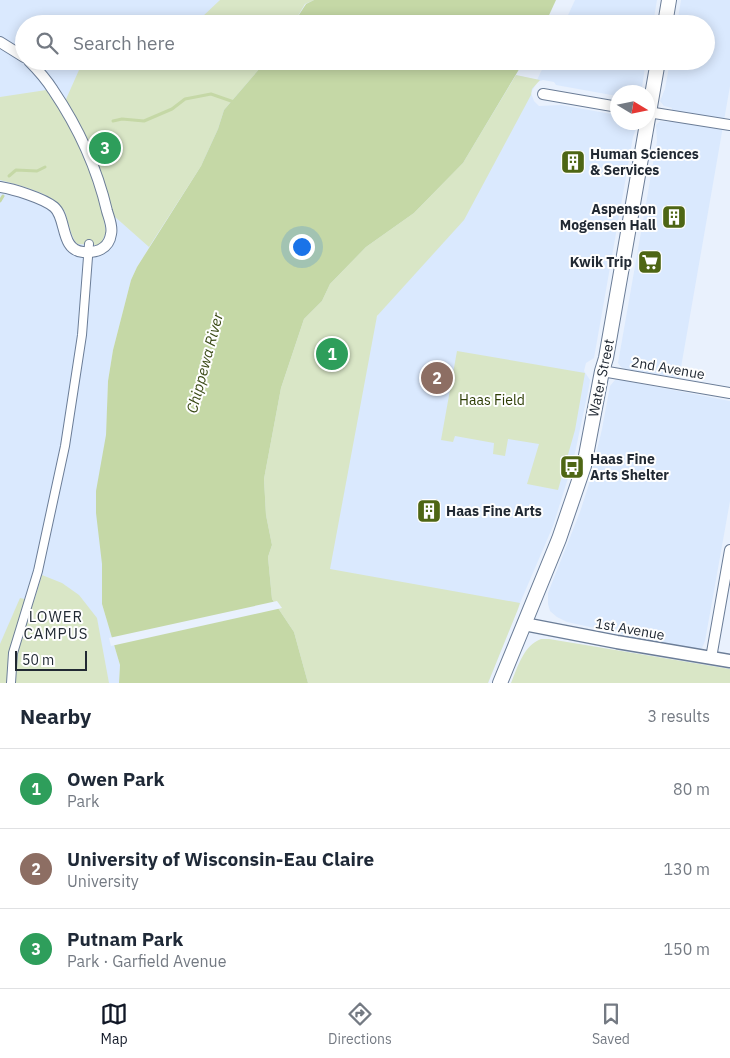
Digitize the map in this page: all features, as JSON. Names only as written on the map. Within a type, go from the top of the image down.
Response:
[{"type":"main road","points":[[666,15],[669,0]]},
{"type":"main road","name":"Water Street","points":[[653,85],[656,70]]},
{"type":"main road","name":"Water Street","points":[[500,683],[561,532],[584,466],[606,358],[645,130]]},
{"type":"street","points":[[0,42],[15,51]]},
{"type":"street","points":[[0,187],[38,199],[53,206],[58,212],[68,242],[80,252],[89,248],[103,249],[109,241],[112,234],[103,192],[92,161],[63,106],[46,79],[37,70]]},
{"type":"street","points":[[543,94],[610,106]]},
{"type":"street","points":[[655,113],[730,125]]},
{"type":"street","points":[[11,683],[15,646],[38,571],[65,446],[82,335],[89,248]]},
{"type":"street","name":"2nd Avenue","points":[[602,371],[730,393]]},
{"type":"street","points":[[711,658],[730,550]]},
{"type":"street","name":"1st Avenue","points":[[524,624],[730,661]]},
{"type":"shaded area","points":[[0,0],[314,0],[305,4],[298,15],[15,15],[15,70],[260,70],[137,267],[131,280],[113,350],[108,381],[102,604],[120,665],[119,683],[0,683]]},
{"type":"shaded area","points":[[575,0],[657,0],[654,15],[568,15]]},
{"type":"shaded area","points":[[681,0],[730,0],[730,86],[679,379],[625,369],[618,363],[657,141],[656,125],[660,121],[670,122],[672,108],[664,106],[660,101],[665,89],[668,70],[715,70],[715,15],[678,15]]},
{"type":"shaded area","points":[[542,70],[645,70],[642,85],[610,85],[610,95],[556,85],[554,82],[543,80],[537,82],[531,93],[534,101],[539,106],[561,105],[610,114],[610,130],[636,130],[594,358],[586,363],[584,371],[590,380],[589,387],[573,462],[553,526],[488,683],[308,683],[266,515],[463,163],[516,75],[537,80]]},
{"type":"shaded area","points":[[615,380],[730,401],[730,501],[705,641],[702,648],[697,650],[567,622],[550,611],[548,593],[589,484],[610,386]]},
{"type":"green space","points":[[220,0],[314,0],[305,4],[298,15],[204,15]]},
{"type":"green space","points":[[79,70],[258,70],[224,110],[218,129],[201,166],[149,247],[114,216],[103,216],[106,232],[101,244],[77,244],[71,233],[65,212],[54,200],[36,191],[0,180],[0,97],[53,89],[63,106]]},
{"type":"green space","points":[[516,75],[540,80],[532,89],[531,95],[464,220],[377,316],[330,569],[520,603],[518,609],[488,683],[308,683],[294,632],[272,599],[268,557],[272,545],[266,515],[264,479],[281,388],[304,319],[322,301],[330,284],[366,247],[414,213],[463,163]]},
{"type":"green space","name":"Haas Field","points":[[457,351],[585,373],[575,430],[558,490],[527,484],[539,444],[508,439],[505,456],[493,454],[494,443],[455,436],[453,442],[441,440]]},
{"type":"green space","points":[[42,575],[62,583],[79,595],[97,618],[109,683],[0,683],[0,644],[20,598],[34,601]]},
{"type":"green space","points":[[541,639],[730,669],[730,683],[511,683],[525,652]]},
{"type":"water","points":[[314,0],[556,0],[549,15],[299,15],[306,4]]},
{"type":"water","name":"Chippewa River","points":[[258,70],[519,70],[463,163],[414,213],[366,247],[330,284],[322,301],[304,319],[281,388],[264,479],[266,515],[272,545],[268,557],[272,599],[294,632],[308,683],[119,683],[120,665],[102,604],[102,564],[96,513],[96,491],[106,435],[108,381],[113,350],[131,280],[137,267],[201,166],[218,129],[224,110]]},
{"type":"pier","points":[[277,601],[282,608],[111,646],[109,638]]},
{"type":"waterway","points":[[113,121],[122,119],[144,121],[172,109],[185,99],[211,94],[234,102]]},
{"type":"waterway","points":[[9,176],[16,170],[37,171],[45,167]]},
{"type":"waterway","points":[[0,201],[3,196]]},
{"type":"place","name":"Putnam Park","points":[[105,148]]},
{"type":"place","name":"Human Sciences & Services","points":[[573,162]]},
{"type":"place","name":"Aspenson Mogensen Hall","points":[[674,217]]},
{"type":"place","name":"Kwik Trip","points":[[650,262]]},
{"type":"place","name":"Owen Park","points":[[332,354]]},
{"type":"place","name":"University of Wisconsin-Eau Claire","points":[[437,378]]},
{"type":"place","name":"Haas Fine Arts Shelter","points":[[572,467]]},
{"type":"place","name":"Haas Fine Arts","points":[[429,511]]},
{"type":"district","name":"LOWER CAMPUS","points":[[56,626]]}]
